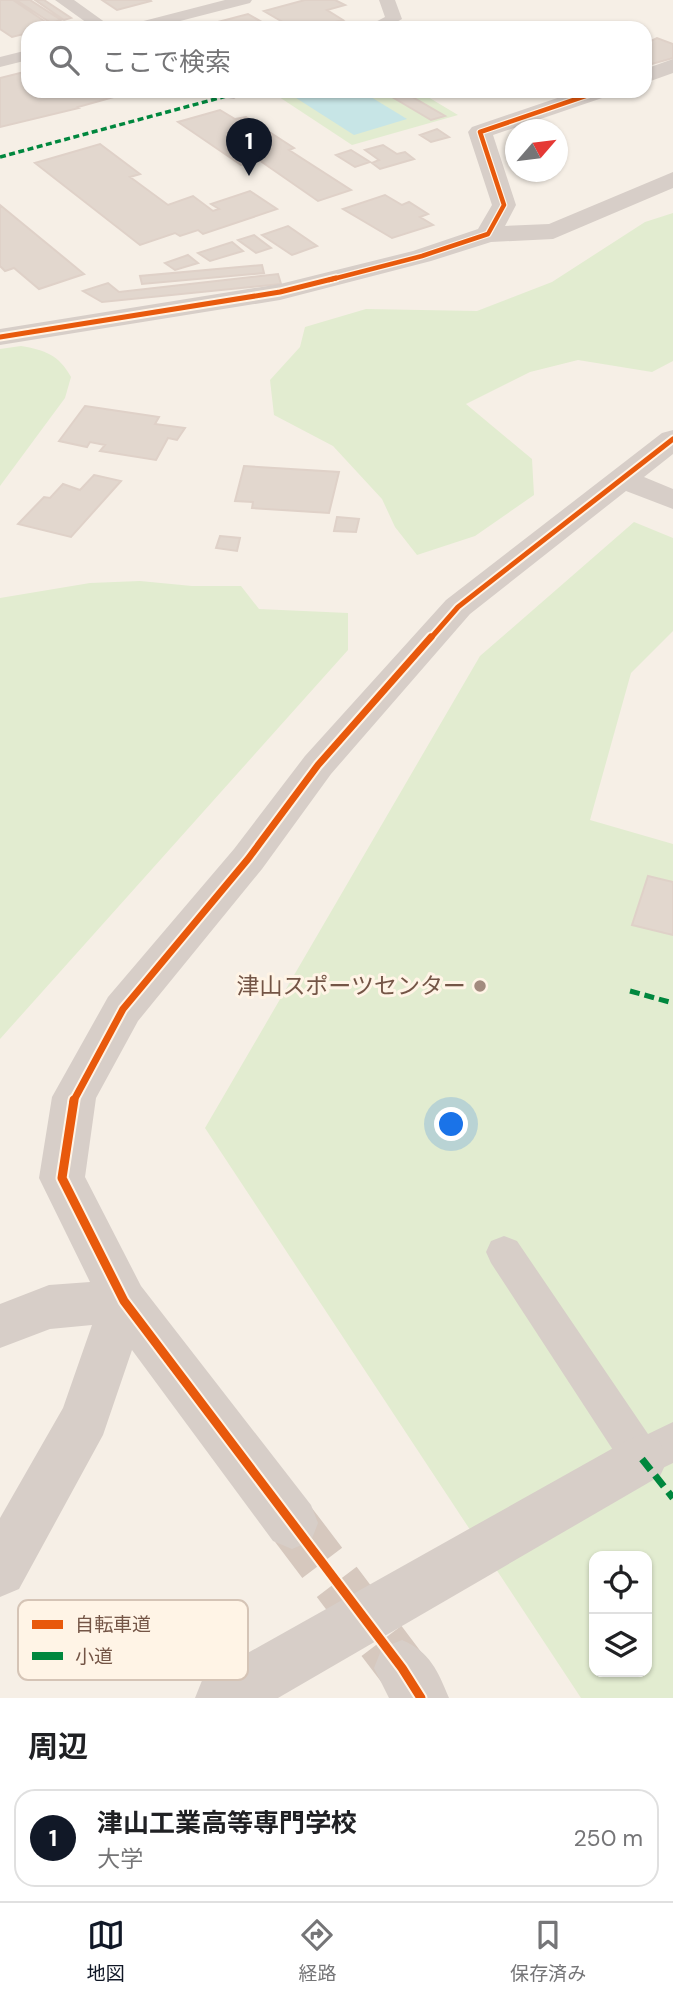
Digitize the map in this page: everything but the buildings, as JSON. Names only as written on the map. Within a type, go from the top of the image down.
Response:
[{"type":"street","points":[[652,74],[673,66]]},
{"type":"street","points":[[488,234],[504,205],[480,132],[580,98]]},
{"type":"street","points":[[0,337],[11,333],[170,312],[280,292],[422,256],[488,234],[553,232],[673,179]]},
{"type":"street","points":[[292,1523],[124,1301],[62,1178],[74,1097],[123,1009],[248,859],[318,765],[458,607],[673,439]]},
{"type":"street","points":[[621,478],[673,500]]},
{"type":"street","points":[[0,1326],[49,1307],[124,1301]]},
{"type":"street","points":[[0,1570],[85,1418],[124,1301]]},
{"type":"street","points":[[223,1698],[657,1450]]},
{"type":"lane","points":[[62,0],[94,21]]},
{"type":"lane","points":[[157,21],[215,3],[244,0]]},
{"type":"lane","points":[[387,0],[394,19],[389,21]]},
{"type":"lane","points":[[0,62],[21,57]]},
{"type":"lane","points":[[503,1252],[657,1450]]},
{"type":"green space","points":[[281,98],[430,98],[458,115],[352,145]]},
{"type":"green space","points":[[673,213],[673,361],[652,372],[578,360],[530,372],[466,404],[532,459],[534,495],[475,536],[417,555],[395,527],[382,499],[333,446],[274,415],[270,380],[300,347],[305,327],[366,309],[477,311],[552,282],[645,222]]},
{"type":"green space","points":[[21,346],[50,355],[61,363],[71,377],[65,398],[0,486],[0,349]]},
{"type":"green space","name":"津山スポーツセンター","points":[[634,522],[673,538],[673,631],[631,673],[590,820],[673,844],[673,1698],[581,1698],[205,1128],[480,656]]},
{"type":"green space","points":[[140,581],[192,586],[241,586],[259,609],[348,613],[348,650],[0,1039],[0,598],[90,583]]},
{"type":"water","points":[[296,98],[372,98],[407,119],[354,135]]},
{"type":"tunnel","points":[[292,1523],[402,1668]]},
{"type":"marked path","points":[[0,157],[219,98]]},
{"type":"marked path","points":[[630,991],[673,1003]]},
{"type":"marked path","points":[[642,1459],[673,1498]]},
{"type":"cycle path","points":[[0,337],[280,292],[422,256],[488,234],[504,205],[480,132],[580,98]]},
{"type":"cycle path","points":[[421,1698],[402,1668],[124,1301],[62,1178],[74,1097],[123,1009],[248,859],[318,765],[458,607],[673,439]]},
{"type":"place","name":"津山工業高等専門学校","points":[[249,176]]},
{"type":"place","name":"津山スポーツセンター","points":[[480,986]]}]
